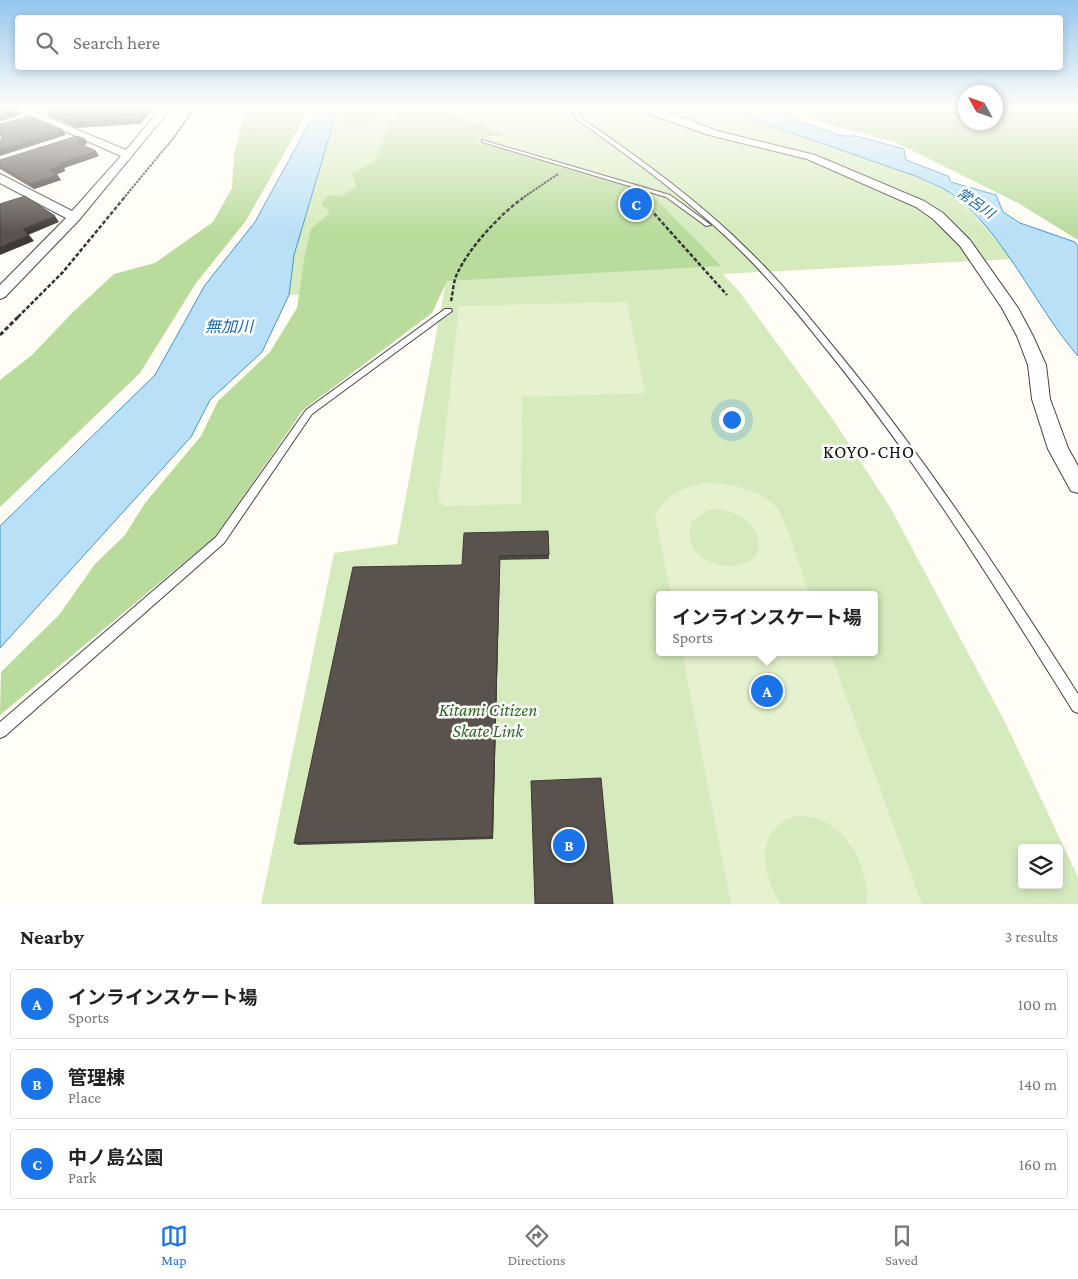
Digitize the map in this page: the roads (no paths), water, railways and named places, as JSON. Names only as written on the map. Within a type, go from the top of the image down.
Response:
[{"type":"street","points":[[114,149],[128,155]]},
{"type":"street","points":[[0,294],[42,253],[133,149]]},
{"type":"street","points":[[778,149],[810,157],[920,204],[938,216],[965,243],[1010,308],[1021,329],[1037,364],[1041,398],[1058,449],[1078,485]]},
{"type":"street","points":[[0,178],[74,217]]},
{"type":"street","points":[[16,200],[32,195]]},
{"type":"lane","points":[[511,149],[668,196],[710,226],[725,232]]},
{"type":"lane","points":[[622,149],[662,177],[725,232],[784,293],[872,396],[982,553],[1078,706]]},
{"type":"lane","points":[[0,731],[220,540],[309,412],[449,306]]},
{"type":"water","name":"無加川","points":[[295,149],[325,149],[294,255],[289,295],[262,352],[210,400],[191,437],[0,648],[0,526],[155,375],[205,285],[255,222]]},
{"type":"water","name":"常呂川","points":[[839,149],[904,149],[906,160],[948,176],[951,182],[996,195],[1003,212],[1020,223],[1075,242],[1078,246],[1078,356],[1047,315],[1018,269],[986,226],[949,192],[918,177]]},
{"type":"place","name":"中ノ島公園","points":[[636,204]]},
{"type":"place","name":"インラインスケート場","points":[[767,691]]},
{"type":"place","name":"管理棟","points":[[569,845]]},
{"type":"district","name":"KOYO-CHO","points":[[869,452]]},
{"type":"park label","name":"Kitami Citizen Skate Link","points":[[488,720]]}]
